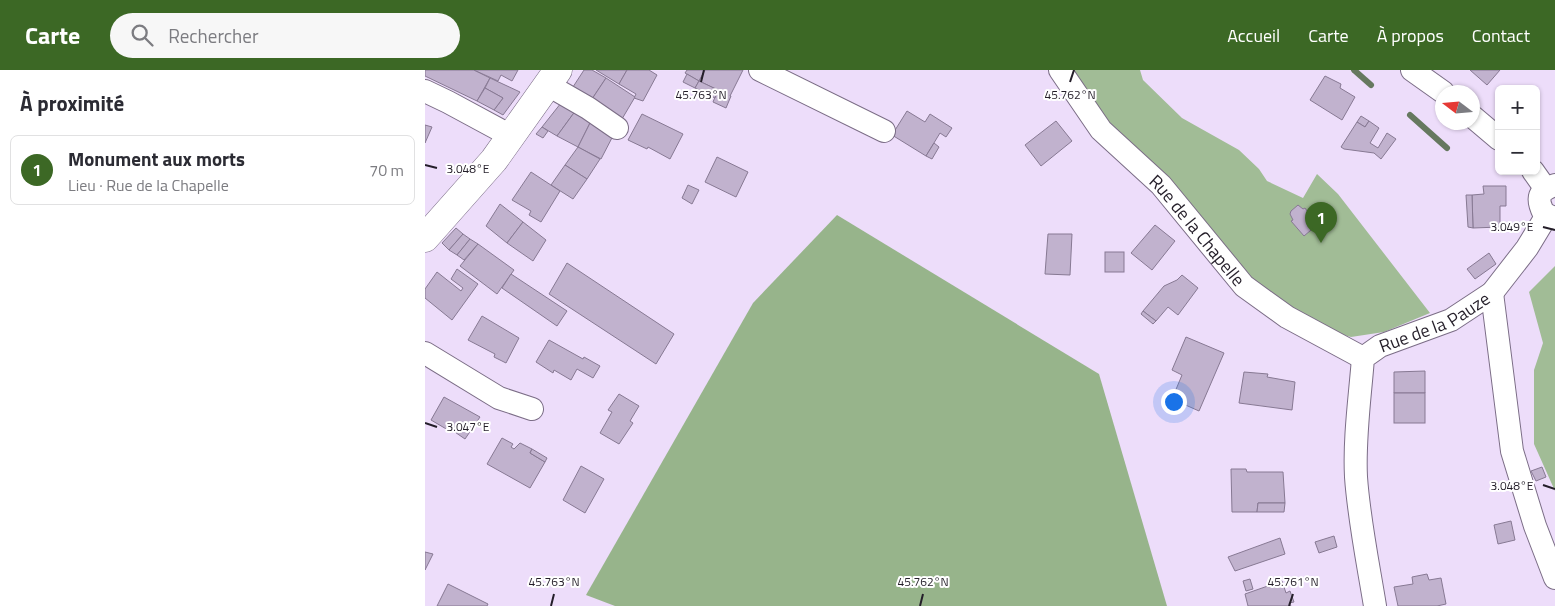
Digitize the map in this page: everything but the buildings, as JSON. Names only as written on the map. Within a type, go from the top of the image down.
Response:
[{"type":"main road","points":[[425,238],[494,160],[553,78]]},
{"type":"street","points":[[759,70],[884,131]]},
{"type":"street","name":"Rue de la Chapelle","points":[[1060,70],[1101,130],[1161,185],[1245,286],[1287,317],[1363,358]]},
{"type":"street","points":[[1412,70],[1435,86]]},
{"type":"street","points":[[553,78],[588,108],[617,128]]},
{"type":"street","points":[[425,92],[448,102],[511,136]]},
{"type":"street","points":[[1480,123],[1495,136]]},
{"type":"street","points":[[1491,293],[1551,217],[1544,214],[1539,204],[1544,181]]},
{"type":"street","name":"Rue de la Pauze","points":[[1375,606],[1356,476],[1358,411],[1363,358],[1380,346],[1451,320],[1491,293],[1512,451],[1535,526],[1555,578]]},
{"type":"street","points":[[425,354],[499,398],[532,408]]},
{"type":"green space","points":[[1071,70],[1140,70],[1143,80],[1182,118],[1239,150],[1259,169],[1267,181],[1303,198],[1317,174],[1338,194],[1430,313],[1384,332],[1351,337],[1307,325],[1248,282],[1115,136]]},
{"type":"green space","points":[[837,215],[1099,374],[1167,606],[615,606],[586,595],[753,303]]},
{"type":"green space","points":[[1555,266],[1555,491],[1534,444],[1534,370],[1543,343],[1529,292]]},
{"type":"waterway","points":[[1354,70],[1371,85]]},
{"type":"waterway","points":[[1410,115],[1447,148]]},
{"type":"place","name":"Monument aux morts","points":[[1321,243]]}]
